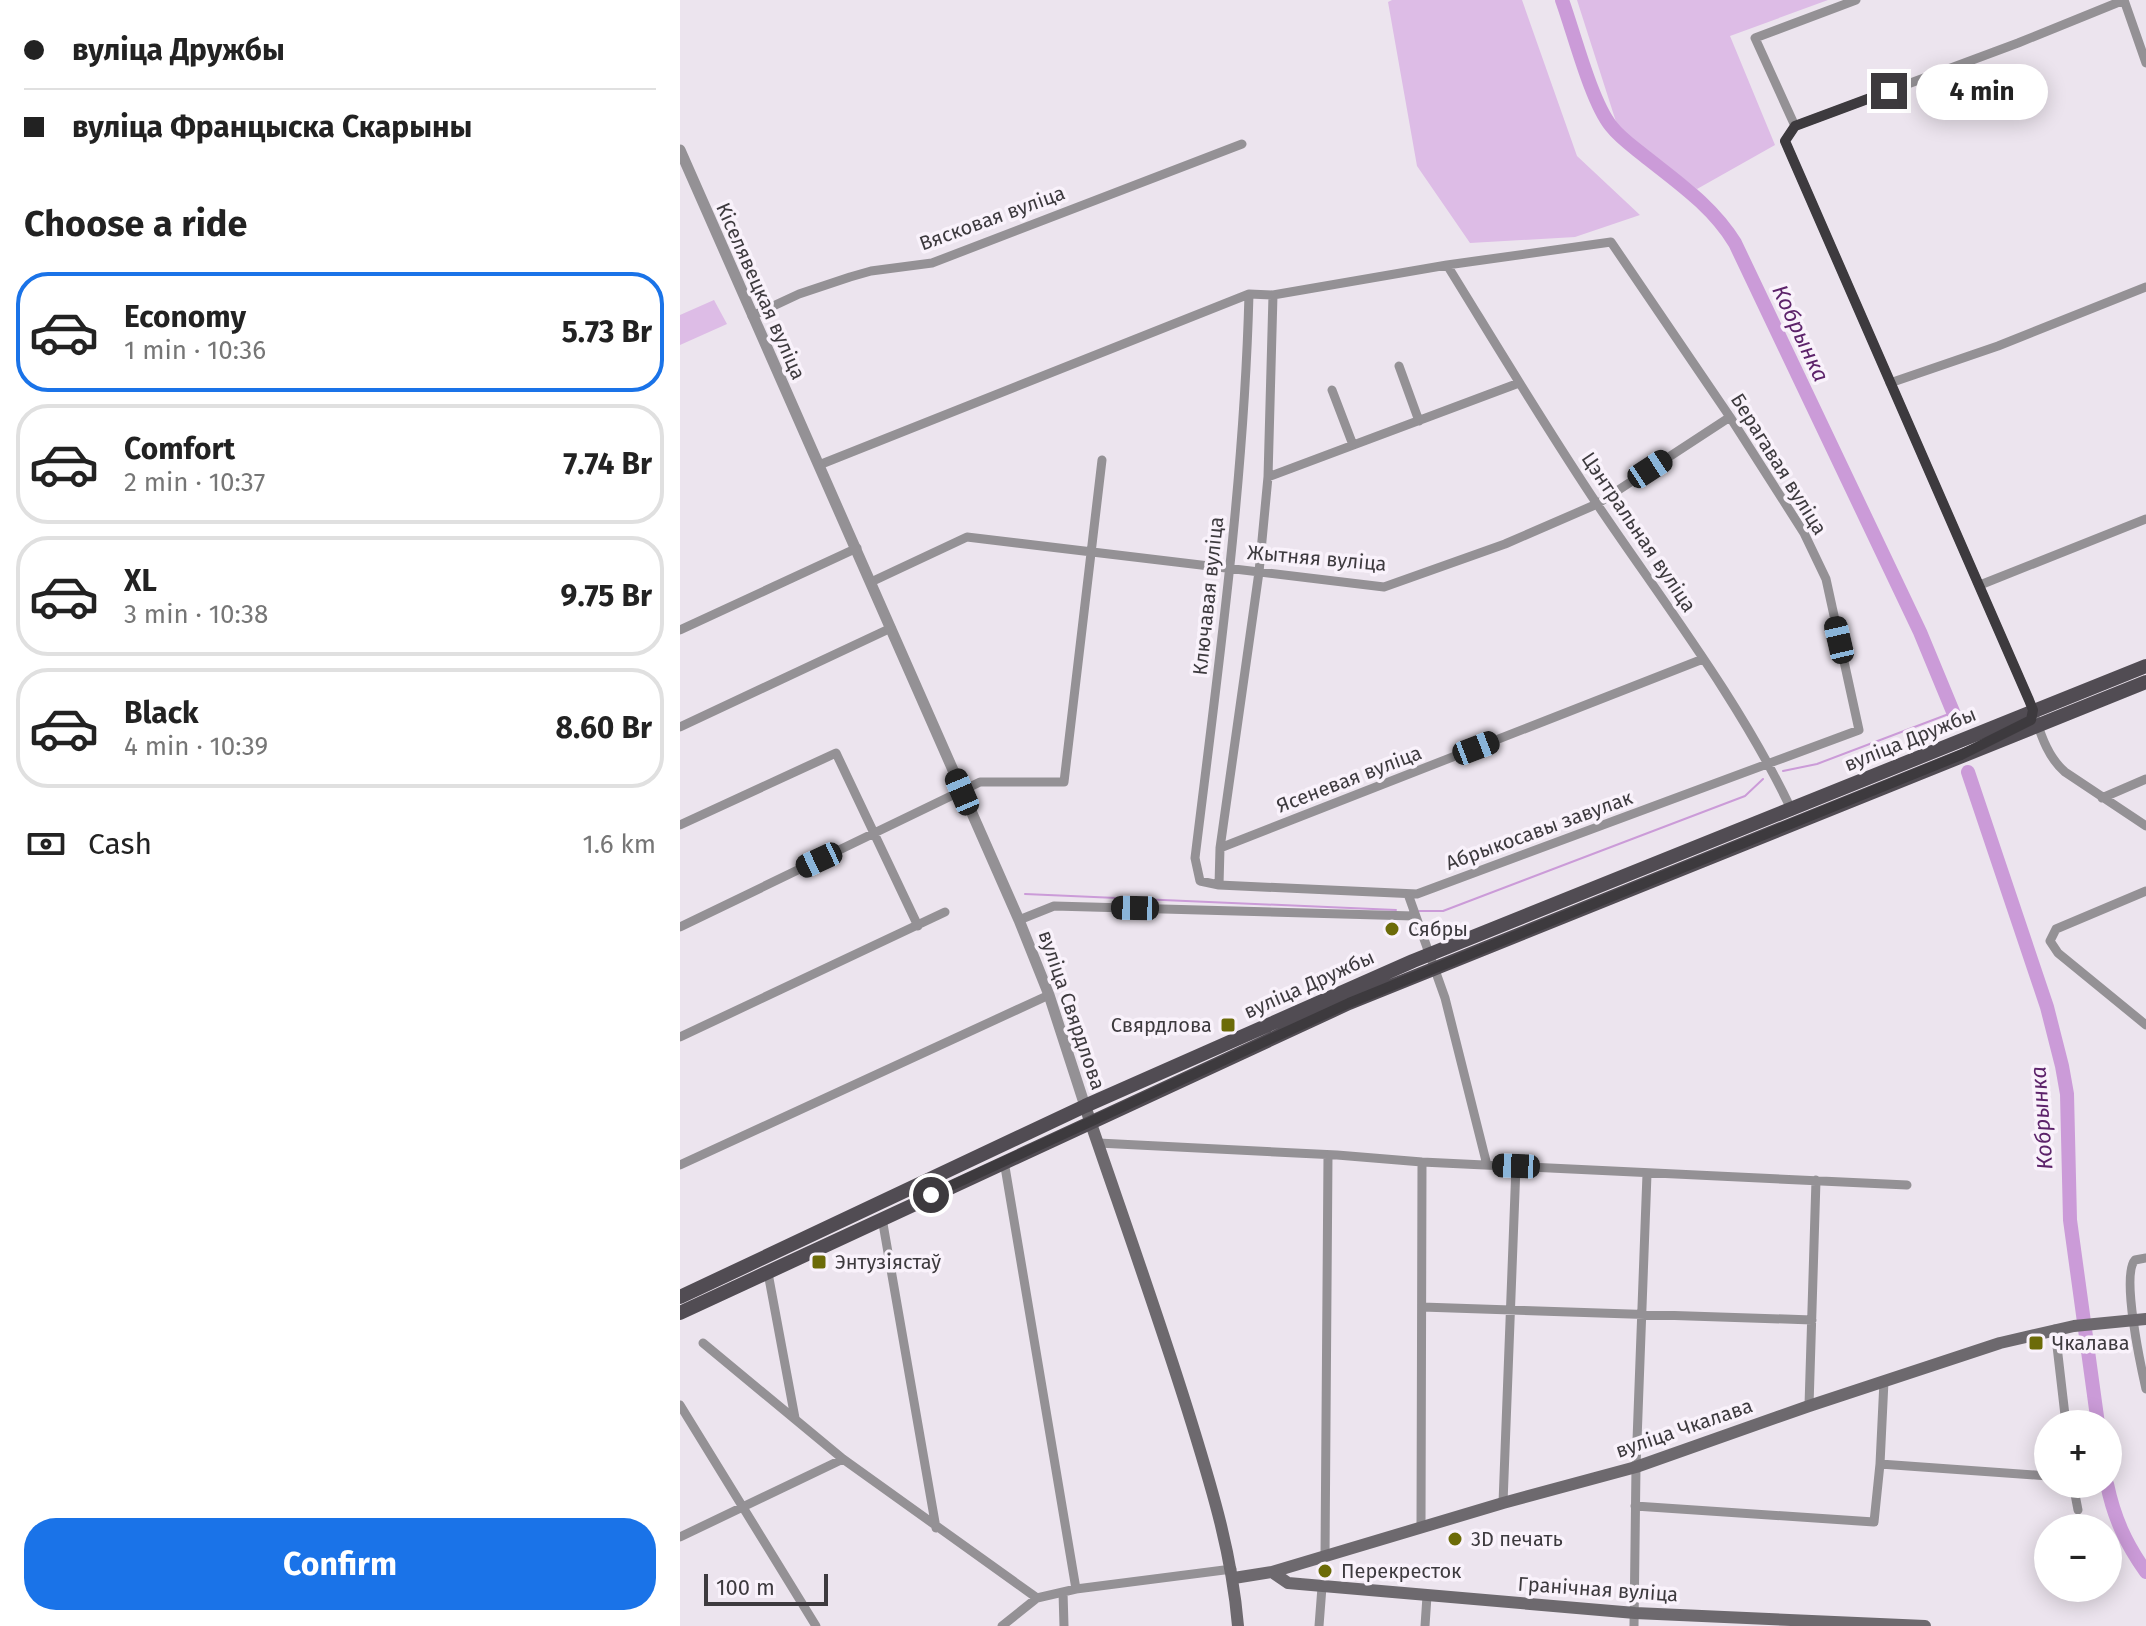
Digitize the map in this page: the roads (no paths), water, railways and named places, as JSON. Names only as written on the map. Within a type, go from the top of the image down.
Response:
[{"type":"main road","points":[[2036,717],[2146,666]]},
{"type":"main road","name":"вуліца Дружбы","points":[[680,1313],[1349,1003],[1445,954],[1489,936],[1512,921],[1794,814],[2036,717],[2146,682]]},
{"type":"main road","name":"вуліца Дружбы","points":[[680,1297],[1260,1027],[1717,853],[1794,814],[1961,755],[2036,717]]},
{"type":"main road","points":[[1090,1122],[1096,1109],[1165,1071]]},
{"type":"main road","points":[[1004,1161],[1081,1119],[1085,1106]]},
{"type":"main road","name":"вуліца Свярдлова","points":[[1085,1106],[1174,1364],[1216,1505],[1233,1574],[1238,1626]]},
{"type":"main road","name":"вуліца Чкалава","points":[[1233,1574],[1272,1572],[1636,1467],[2000,1343],[2055,1329],[2139,1319]]},
{"type":"main road","name":"Гранічная вуліца","points":[[1272,1572],[1288,1583],[1634,1620],[1925,1626]]},
{"type":"street","points":[[1795,126],[1755,38],[1856,0]]},
{"type":"street","points":[[2146,63],[2124,0],[1795,126],[1785,141],[1980,585],[2046,748],[2054,762],[2146,826]]},
{"type":"street","name":"Вясковая вуліца","points":[[752,316],[799,294],[850,277],[932,263],[1242,144]]},
{"type":"street","name":"Кіселявецкая вуліца","points":[[680,150],[819,465]]},
{"type":"street","name":"Берагавая вуліца","points":[[1447,265],[1611,242],[1730,417],[1804,533],[1826,579],[1859,730]]},
{"type":"street","points":[[819,465],[1249,294],[1273,295],[1447,265]]},
{"type":"street","name":"Цэнтральная вуліца","points":[[1447,265],[1597,504],[1703,659],[1768,764],[1794,814]]},
{"type":"street","points":[[1890,383],[1998,346],[2146,287]]},
{"type":"street","name":"Ключавая вуліца","points":[[1219,885],[1200,881],[1195,858],[1231,568],[1247,374],[1249,294]]},
{"type":"street","points":[[1219,885],[1220,848],[1259,572],[1268,477],[1273,295]]},
{"type":"street","points":[[1399,366],[1419,421]]},
{"type":"street","points":[[1268,477],[1519,383]]},
{"type":"street","points":[[1332,390],[1353,445]]},
{"type":"street","name":"Жытняя вуліца","points":[[871,582],[967,537],[1384,587],[1505,544],[1597,504],[1730,417]]},
{"type":"street","points":[[680,927],[980,782],[1064,782],[1102,460]]},
{"type":"street","name":"вуліца Свярдлова","points":[[819,465],[1019,920],[1049,995],[1085,1106]]},
{"type":"street","points":[[1980,585],[2146,519]]},
{"type":"street","points":[[680,630],[857,548]]},
{"type":"street","points":[[680,727],[891,628]]},
{"type":"street","name":"Ясеневая вуліца","points":[[1220,848],[1703,659]]},
{"type":"street","name":"Абрыкосавы завулак","points":[[1219,885],[1417,894],[1859,730]]},
{"type":"street","points":[[680,825],[836,753],[918,926]]},
{"type":"street","points":[[2102,798],[2146,779]]},
{"type":"street","points":[[2146,891],[2056,929],[2050,941],[2058,953],[2146,1025]]},
{"type":"street","points":[[1408,894],[1448,1010],[1487,1165]]},
{"type":"street","points":[[1019,920],[1054,906],[1414,916]]},
{"type":"street","points":[[680,1037],[945,912]]},
{"type":"street","points":[[680,1165],[1049,995]]},
{"type":"street","points":[[1098,1143],[1647,1174],[1907,1185]]},
{"type":"street","points":[[1325,1557],[1328,1155]]},
{"type":"street","points":[[1004,1161],[1076,1589]]},
{"type":"street","points":[[1421,1527],[1422,1162]]},
{"type":"street","points":[[1503,1503],[1516,1166]]},
{"type":"street","points":[[1634,1620],[1636,1467],[1647,1174]]},
{"type":"street","points":[[1809,1406],[1816,1180]]},
{"type":"street","points":[[882,1218],[936,1528]]},
{"type":"street","points":[[2146,1258],[2135,1260],[2130,1269],[2146,1389]]},
{"type":"street","points":[[768,1273],[795,1418]]},
{"type":"street","points":[[1422,1307],[1812,1320]]},
{"type":"street","points":[[2055,1329],[2064,1410]]},
{"type":"street","points":[[703,1343],[843,1459],[1037,1598]]},
{"type":"street","points":[[1635,1506],[1874,1522],[1884,1381]]},
{"type":"street","points":[[680,1405],[816,1626]]},
{"type":"street","points":[[680,1537],[843,1459]]},
{"type":"street","points":[[1880,1464],[2034,1475]]},
{"type":"street","points":[[2076,1498],[2078,1510]]},
{"type":"street","points":[[1002,1626],[1037,1598],[1076,1589],[1233,1574]]},
{"type":"street","points":[[1319,1626],[1322,1587]]},
{"type":"street","points":[[1063,1592],[1064,1626]]},
{"type":"street","points":[[1425,1626],[1427,1596]]},
{"type":"waterway","name":"Кобрынка","points":[[1562,0],[1590,84],[1611,126],[1706,207],[1735,243],[1920,632],[1956,719]]},
{"type":"waterway","points":[[1783,771],[1817,764],[1954,712]]},
{"type":"waterway","name":"Кобрынка","points":[[1968,772],[2047,1007],[2062,1066],[2067,1094],[2070,1220],[2096,1410]]},
{"type":"waterway","points":[[1419,911],[1443,911],[1745,796],[1763,779]]},
{"type":"waterway","points":[[1025,894],[1396,910]]},
{"type":"waterway","name":"Кобрынка","points":[[2110,1498],[2132,1551],[2146,1572]]},
{"type":"place","name":"Сябры","points":[[1392,929]]},
{"type":"place","name":"Свярдлова","points":[[1228,1025]]},
{"type":"place","name":"Энтузіястаў","points":[[819,1262]]},
{"type":"place","name":"Чкалава","points":[[2036,1343]]},
{"type":"place","name":"3D печать","points":[[1455,1539]]},
{"type":"place","name":"Перекресток","points":[[1325,1571]]}]
